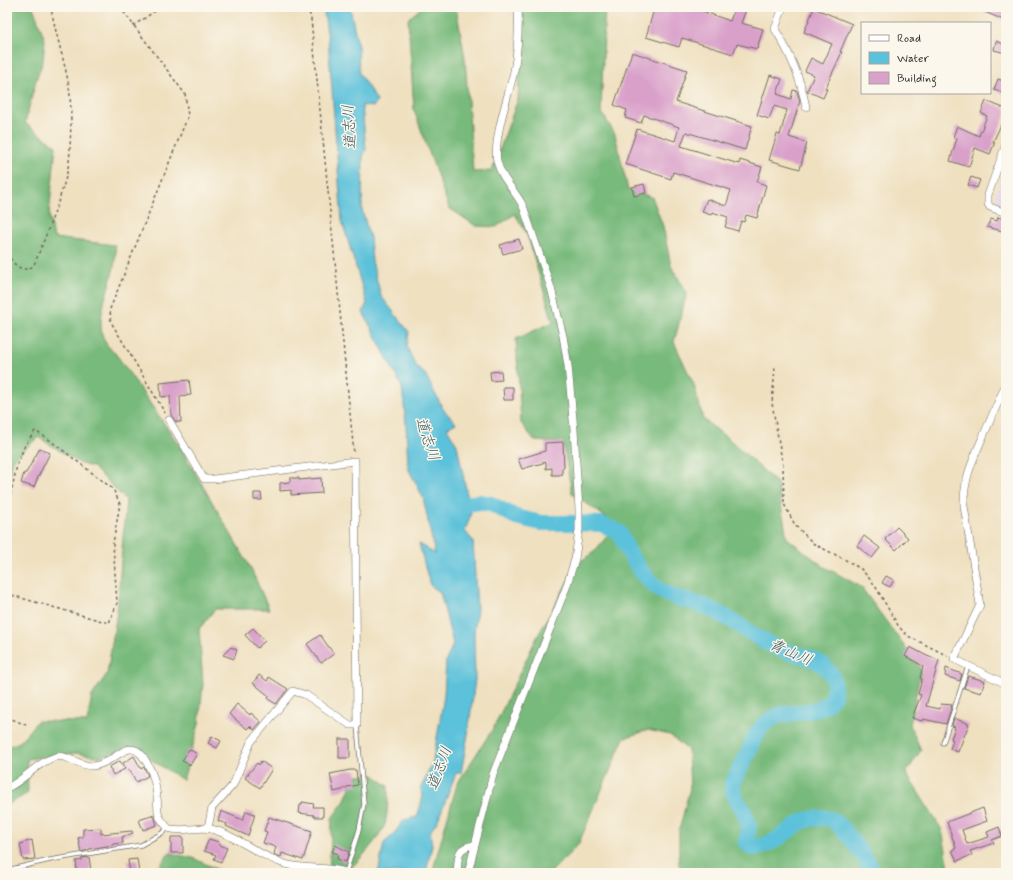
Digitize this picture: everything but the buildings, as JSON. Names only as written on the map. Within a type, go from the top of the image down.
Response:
[{"type":"street","points":[[468,873],[493,774],[568,584],[575,559],[579,530],[579,510],[569,374],[557,312],[547,274],[523,206],[504,178],[497,161],[498,137],[514,72],[518,43],[518,7]]},
{"type":"street","points":[[783,7],[775,29],[788,49],[801,85],[806,107]]},
{"type":"street","points":[[1006,144],[988,195],[988,204],[990,207],[1006,213]]},
{"type":"street","points":[[1006,384],[970,465],[966,479],[964,506],[980,605],[954,659],[1006,684]]},
{"type":"street","points":[[169,420],[204,479],[355,462],[357,725],[350,725],[306,695],[293,691],[251,742],[233,785],[212,808],[208,828]]},
{"type":"street","points":[[7,788],[22,779],[40,764],[55,757],[64,757],[80,764],[92,766],[105,764],[126,750],[135,750],[140,752],[154,778],[159,815],[168,828],[176,830],[208,828],[228,836],[283,864],[347,872]]},
{"type":"street","points":[[457,873],[462,848],[474,845]]},
{"type":"lane","points":[[943,743],[968,666]]},
{"type":"lane","points":[[347,872],[359,830],[364,804],[357,725]]},
{"type":"lane","points":[[7,870],[50,860],[141,845],[168,828]]},
{"type":"path","points":[[7,253],[12,262],[20,268],[33,266],[39,254],[63,188],[68,165],[70,150],[70,105],[68,82],[52,7]]},
{"type":"path","points":[[120,7],[185,94],[188,116],[110,309],[111,322],[169,420]]},
{"type":"path","points":[[133,26],[161,7]]},
{"type":"path","points":[[308,7],[311,19],[355,462]]},
{"type":"path","points":[[775,368],[772,403],[783,466],[784,504],[795,525],[814,544],[844,558],[861,570],[874,584],[894,618],[908,636],[954,659]]},
{"type":"path","points":[[7,512],[17,465],[25,445],[35,431],[47,438],[113,489],[120,504],[113,543],[117,603],[108,623],[7,594]]},
{"type":"path","points":[[7,494],[11,493]]},
{"type":"path","points":[[7,717],[26,725]]},
{"type":"shaded area","points":[[1006,164],[1006,205],[998,202],[996,195]]},
{"type":"green space","points":[[7,7],[33,7],[45,40],[43,61],[36,80],[25,123],[56,146],[49,215],[54,238],[115,245],[113,273],[101,317],[102,331],[106,343],[116,354],[179,445],[250,567],[269,609],[215,609],[199,629],[203,684],[199,724],[183,780],[131,747],[99,757],[78,753],[27,759],[28,793],[7,805],[7,747],[20,742],[37,721],[87,722],[92,696],[107,674],[117,612],[126,500],[93,467],[81,464],[38,437],[13,460],[7,487]]},
{"type":"green space","points":[[422,7],[456,7],[465,58],[473,172],[492,171],[518,99],[522,7],[605,7],[601,111],[615,134],[628,190],[652,197],[663,226],[671,266],[687,293],[674,342],[694,385],[703,419],[731,441],[777,483],[787,538],[823,566],[861,587],[921,669],[910,725],[921,750],[906,773],[942,830],[950,873],[684,873],[679,865],[679,831],[690,788],[688,750],[670,735],[648,730],[624,738],[578,845],[552,871],[552,873],[432,873],[457,784],[494,727],[536,639],[578,563],[594,552],[608,535],[628,533],[572,493],[563,443],[535,441],[521,423],[516,339],[553,322],[527,234],[515,214],[496,227],[476,226],[449,208],[414,110],[408,19]]},
{"type":"green space","points":[[355,775],[374,775],[388,786],[385,824],[375,841],[354,865],[345,870],[329,873],[332,818],[344,802]]},
{"type":"green space","points":[[169,853],[193,858],[225,873],[155,873]]},
{"type":"water","name":"道志川","points":[[323,7],[350,7],[358,47],[359,73],[377,101],[373,107],[362,105],[366,150],[363,156],[362,210],[370,238],[372,261],[381,296],[409,332],[407,347],[417,368],[425,374],[443,409],[456,423],[447,428],[457,445],[471,514],[465,531],[473,541],[477,610],[474,633],[475,679],[461,773],[456,773],[438,820],[430,832],[432,845],[426,873],[376,873],[379,869],[384,843],[393,835],[404,820],[417,817],[422,801],[421,788],[433,761],[444,696],[446,661],[453,644],[440,592],[430,585],[419,544],[435,554],[423,497],[408,468],[406,423],[402,387],[363,312],[367,303],[342,221],[328,38]]},
{"type":"waterway","name":"青山川","points":[[447,507],[479,502],[491,504],[516,517],[541,523],[601,524],[619,532],[631,556],[641,571],[662,592],[712,609],[775,647],[813,659],[824,666],[832,676],[834,696],[826,705],[815,710],[779,715],[764,724],[755,736],[732,784],[735,797],[744,811],[749,827],[746,843],[748,843],[752,848],[760,847],[773,842],[804,821],[818,818],[828,818],[835,822],[848,835],[874,873]]}]
